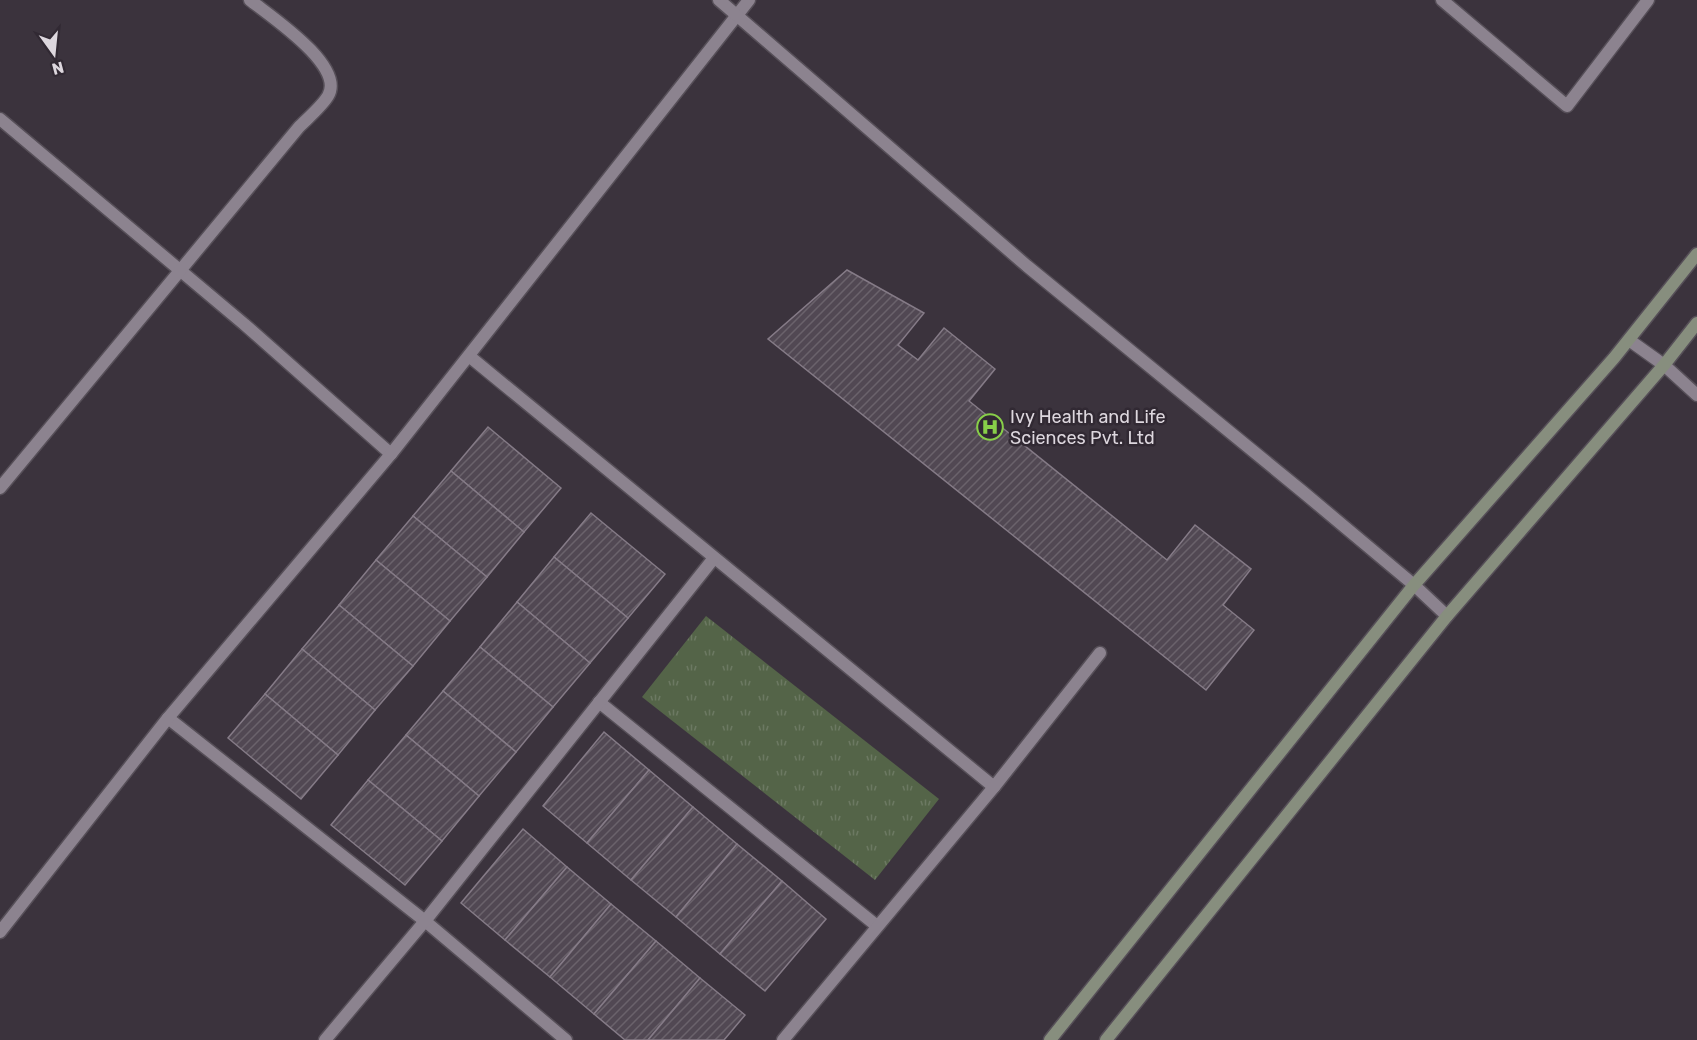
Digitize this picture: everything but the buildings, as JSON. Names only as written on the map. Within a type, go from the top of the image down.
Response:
[{"type":"main road","points":[[1050,1040],[1414,585],[1629,340],[1697,254]]},
{"type":"main road","points":[[1106,1040],[1447,616],[1664,365],[1697,323]]},
{"type":"street","points":[[0,488],[299,127],[329,95],[331,81],[321,61],[309,47],[250,0]]},
{"type":"street","points":[[719,0],[1027,266],[1414,585],[1447,616]]},
{"type":"street","points":[[0,932],[168,718],[390,454],[469,356],[749,0]]},
{"type":"street","points":[[1442,0],[1567,106],[1648,0]]},
{"type":"street","points":[[0,119],[244,324],[390,454]]},
{"type":"street","points":[[1629,340],[1664,365],[1697,395]]},
{"type":"street","points":[[469,356],[994,787]]},
{"type":"street","points":[[325,1040],[425,921],[714,558]]},
{"type":"street","points":[[783,1040],[994,787],[1100,652]]},
{"type":"street","points":[[599,702],[876,926]]},
{"type":"street","points":[[168,718],[425,921],[566,1040]]},
{"type":"green space","points":[[706,616],[939,799],[875,880],[642,697]]},
{"type":"place","name":"Ivy Health and Life Sciences Pvt. Ltd","points":[[990,427]]}]
